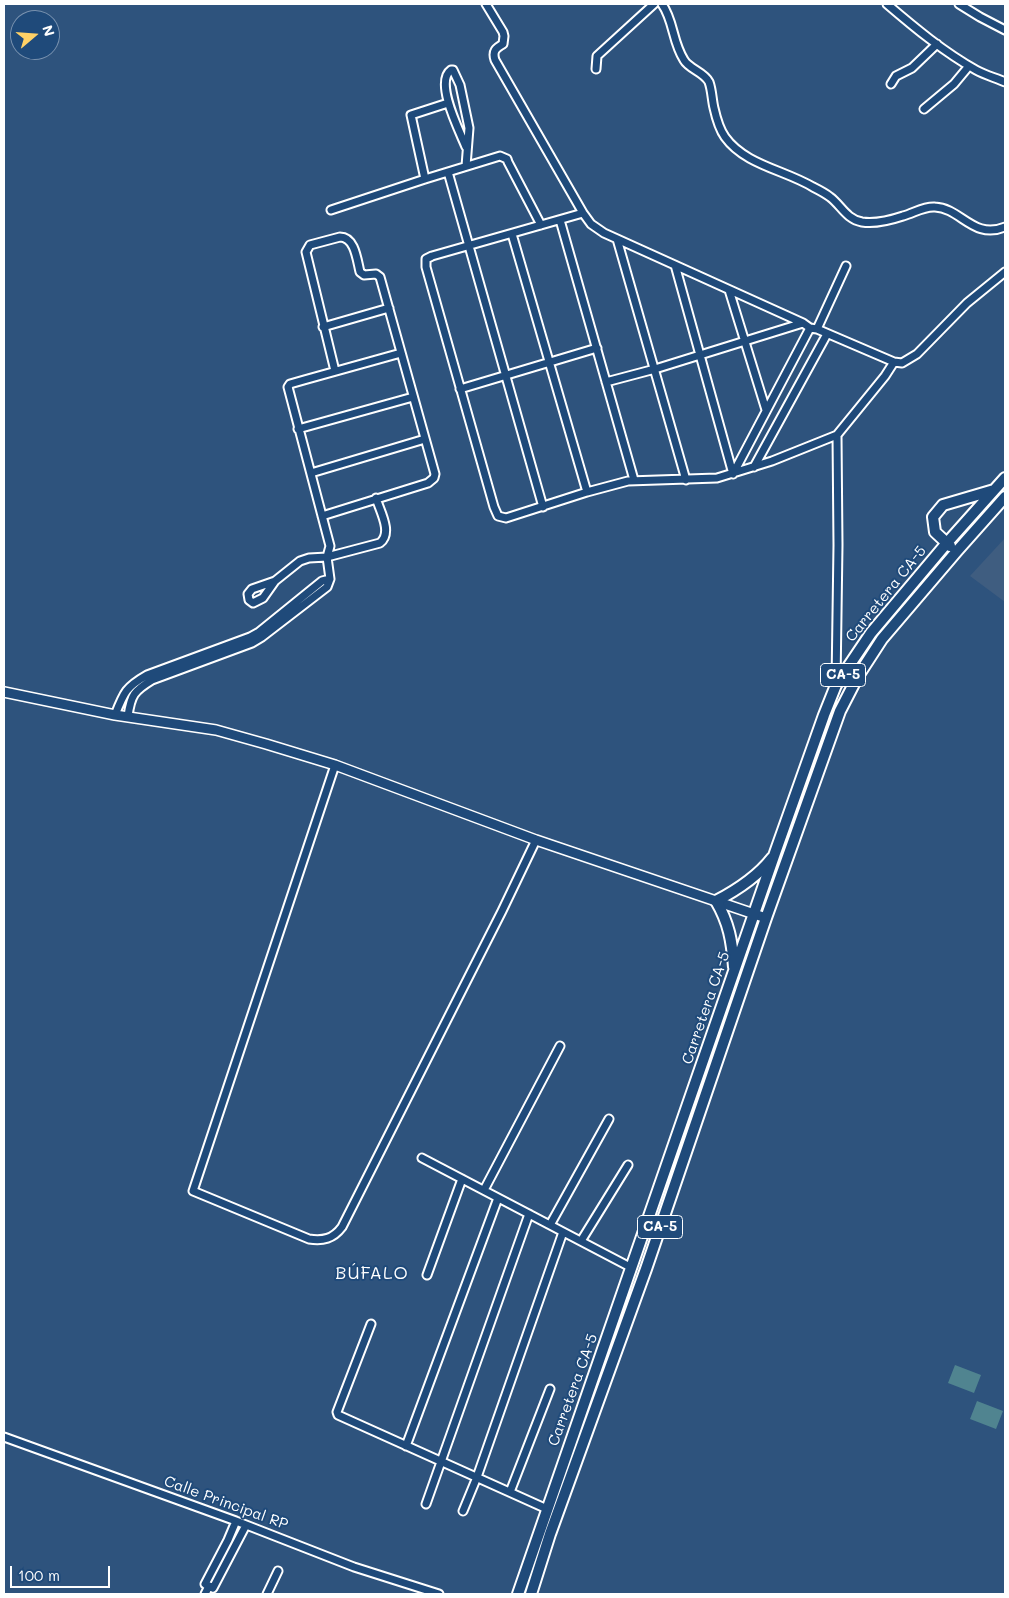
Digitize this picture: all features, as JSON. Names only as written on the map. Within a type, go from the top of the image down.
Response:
[{"type":"highway","name":"Carretera CA-5","points":[[518,1594],[775,853],[836,686],[871,633],[1005,478]]},
{"type":"highway","points":[[957,551],[946,544],[935,532],[933,517],[943,505],[995,490]]},
{"type":"highway","name":"Carretera CA-5","points":[[531,1594],[550,1534],[646,1269],[766,918],[840,711],[858,676],[882,639],[1005,497]]},
{"type":"highway","points":[[734,972],[731,936],[725,917],[716,901],[748,881],[767,864],[775,853]]},
{"type":"highway","points":[[550,1534],[570,1460],[566,1455]]},
{"type":"main road","points":[[4,692],[115,714],[216,730],[335,765],[536,840],[766,918]]},
{"type":"street","points":[[486,4],[504,36],[503,44],[494,51],[495,60],[583,213],[591,224],[604,233],[827,334],[894,362],[902,363],[917,354],[967,304],[1005,272]]},
{"type":"street","points":[[596,69],[597,56],[654,4]]},
{"type":"street","points":[[662,4],[669,14],[674,39],[684,62],[709,82],[714,109],[725,136],[752,160],[787,173],[810,185],[830,197],[854,220],[878,222],[902,217],[927,207],[937,206],[988,231],[1005,227]]},
{"type":"street","points":[[887,4],[937,44],[969,66],[1005,82]]},
{"type":"street","points":[[959,4],[1005,30]]},
{"type":"street","points":[[891,84],[896,76],[912,68],[937,44]]},
{"type":"street","points":[[924,109],[954,84],[969,66]]},
{"type":"street","points":[[466,147],[448,103],[445,83],[447,74],[451,70],[453,70],[458,79],[468,128],[466,166]]},
{"type":"street","points":[[425,179],[411,115],[448,103]]},
{"type":"street","points":[[332,210],[500,156],[506,159],[541,225]]},
{"type":"street","points":[[448,172],[543,506]]},
{"type":"street","points":[[583,213],[428,257],[425,262],[498,516],[506,518],[587,492],[634,480],[717,478],[754,468],[837,435],[885,376],[894,362]]},
{"type":"street","points":[[560,220],[634,480]]},
{"type":"street","points":[[512,234],[587,492]]},
{"type":"street","points":[[322,516],[432,481],[435,474],[380,277],[376,274],[364,275],[360,272],[353,247],[348,238],[340,236],[310,244],[306,248],[306,256],[335,371]]},
{"type":"street","points":[[617,239],[686,480]]},
{"type":"street","points":[[675,265],[733,474]]},
{"type":"street","points":[[733,474],[766,410],[814,328],[846,266]]},
{"type":"street","points":[[729,290],[766,410]]},
{"type":"street","points":[[323,327],[389,308]]},
{"type":"street","points":[[606,382],[655,369],[803,323]]},
{"type":"street","points":[[754,468],[827,334]]},
{"type":"street","points":[[460,389],[596,348]]},
{"type":"street","points":[[128,716],[133,695],[139,688],[152,680],[252,643],[327,587],[330,579],[327,557],[330,546],[288,387],[295,382],[401,353]]},
{"type":"street","points":[[298,429],[413,397]]},
{"type":"street","points":[[836,686],[837,435]]},
{"type":"street","points":[[311,473],[425,439]]},
{"type":"street","points":[[274,581],[300,561],[309,558],[327,557],[380,544],[384,541],[386,533],[376,498]]},
{"type":"street","points":[[115,714],[124,692],[132,683],[147,675],[250,637],[259,632],[322,581],[330,579]]},
{"type":"street","points":[[335,765],[192,1191],[309,1239],[328,1238],[336,1234],[342,1227],[502,912],[536,840]]},
{"type":"street","points":[[484,1190],[560,1046]]},
{"type":"street","points":[[550,1225],[609,1118]]},
{"type":"street","points":[[422,1158],[632,1268]]},
{"type":"street","points":[[581,1241],[628,1165]]},
{"type":"street","points":[[427,1275],[462,1179]]},
{"type":"street","points":[[406,1446],[498,1198]]},
{"type":"street","points":[[426,1504],[529,1214]]},
{"type":"street","points":[[463,1511],[477,1477],[563,1232]]},
{"type":"street","points":[[371,1324],[337,1414],[547,1509]]},
{"type":"street","points":[[510,1492],[550,1389]]},
{"type":"street","name":"Calle Principal RP","points":[[4,1437],[236,1521],[354,1567],[439,1594]]},
{"type":"street","points":[[205,1594],[236,1521]]},
{"type":"street","points":[[209,1586],[246,1525]]},
{"type":"street","points":[[266,1594],[278,1572]]},
{"type":"shaded area","points":[[1005,538],[1005,602],[970,576]]},
{"type":"green space","points":[[955,1365],[981,1375],[974,1393],[948,1383]]},
{"type":"green space","points":[[977,1401],[1003,1411],[996,1429],[970,1419]]},
{"type":"district","name":"BÚFALO","points":[[372,1273]]}]
